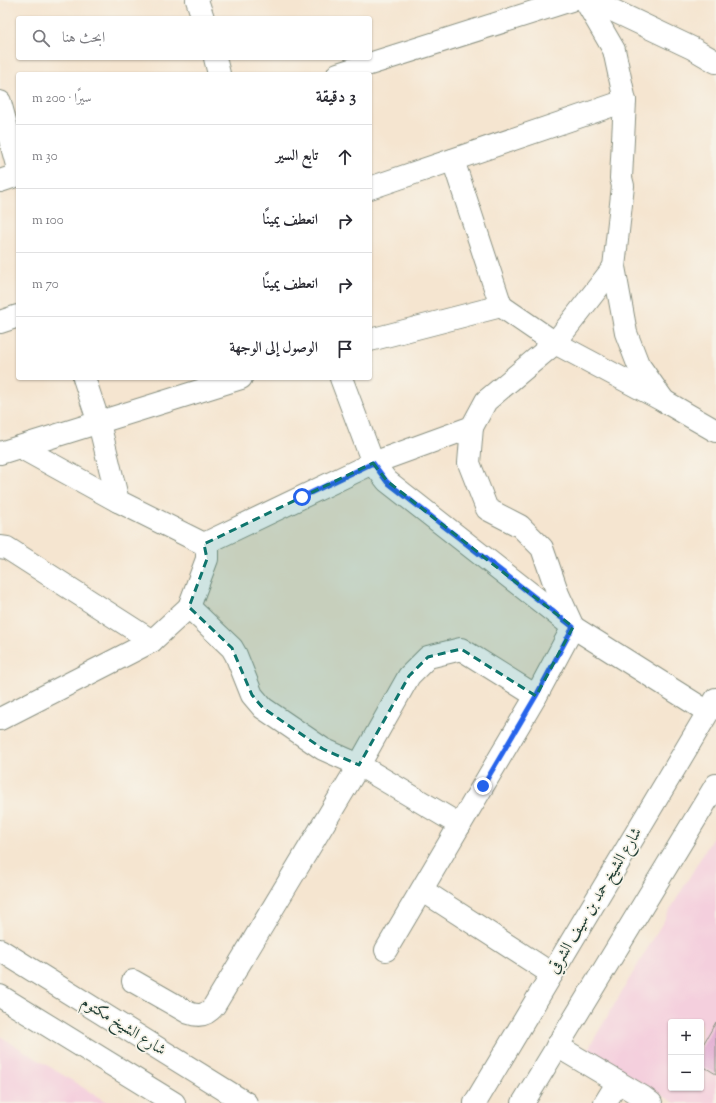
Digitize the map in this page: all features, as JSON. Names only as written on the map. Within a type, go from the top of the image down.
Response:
[{"type":"street","points":[[197,0],[202,16]]},
{"type":"street","points":[[344,72],[571,0]]},
{"type":"street","points":[[585,0],[614,50],[625,100],[621,178],[623,186],[614,267],[626,333],[638,364],[664,401]]},
{"type":"street","points":[[591,0],[692,48],[716,62]]},
{"type":"street","points":[[216,60],[218,72]]},
{"type":"street","points":[[372,187],[625,100]]},
{"type":"street","points":[[0,102],[16,162]]},
{"type":"street","points":[[453,160],[501,306],[555,343],[664,401],[716,432]]},
{"type":"street","points":[[0,180],[16,176]]},
{"type":"street","points":[[573,627],[558,594],[542,548],[520,526],[487,509],[469,463],[472,427],[486,401],[555,343],[614,267]]},
{"type":"street","points":[[372,339],[501,306]]},
{"type":"street","points":[[0,322],[16,317]]},
{"type":"street","points":[[85,380],[99,423],[118,501]]},
{"type":"street","points":[[10,450],[235,380]]},
{"type":"street","points":[[342,380],[373,463],[387,482],[573,627],[712,705]]},
{"type":"street","points":[[204,544],[373,463],[472,427]]},
{"type":"street","points":[[0,719],[152,641],[189,607],[207,559],[207,551],[204,544],[10,450]]},
{"type":"street","points":[[0,547],[7,548],[152,641]]},
{"type":"street","points":[[189,607],[232,648],[252,695],[263,708],[323,749],[359,765],[460,825]]},
{"type":"street","points":[[386,950],[536,696],[573,627]]},
{"type":"street","points":[[133,981],[196,1016],[210,1012],[359,765],[409,676],[428,657],[461,649],[536,696]]},
{"type":"street","name":"شارع الشيخ حمد بن سيف الشرقي","points":[[475,1103],[712,705]]},
{"type":"street","points":[[523,1103],[716,785]]},
{"type":"street","points":[[422,890],[552,974]]},
{"type":"street","name":"شارع الشيخ مكتوم","points":[[0,950],[246,1103]]},
{"type":"street","points":[[0,996],[174,1103]]},
{"type":"street","points":[[460,1103],[490,1060],[511,1043]]},
{"type":"street","points":[[557,1046],[651,1103]]},
{"type":"street","points":[[534,1103],[540,1092],[543,1069]]},
{"type":"street","points":[[605,1103],[618,1082]]},
{"type":"highlighted area","points":[[373,463],[387,481],[573,627],[536,696],[461,649],[428,657],[409,676],[359,765],[323,749],[263,708],[252,695],[232,648],[189,607],[207,559],[204,544]]},
{"type":"shaded area","points":[[716,832],[716,1103],[675,1103],[587,1051]]},
{"type":"shaded area","points":[[0,1036],[108,1103],[0,1103]]},
{"type":"building","points":[[716,1022],[716,1074],[704,1067],[704,1043]]},
{"type":"route","points":[[302,497],[373,463],[387,482],[573,627],[536,696],[483,786]]}]
